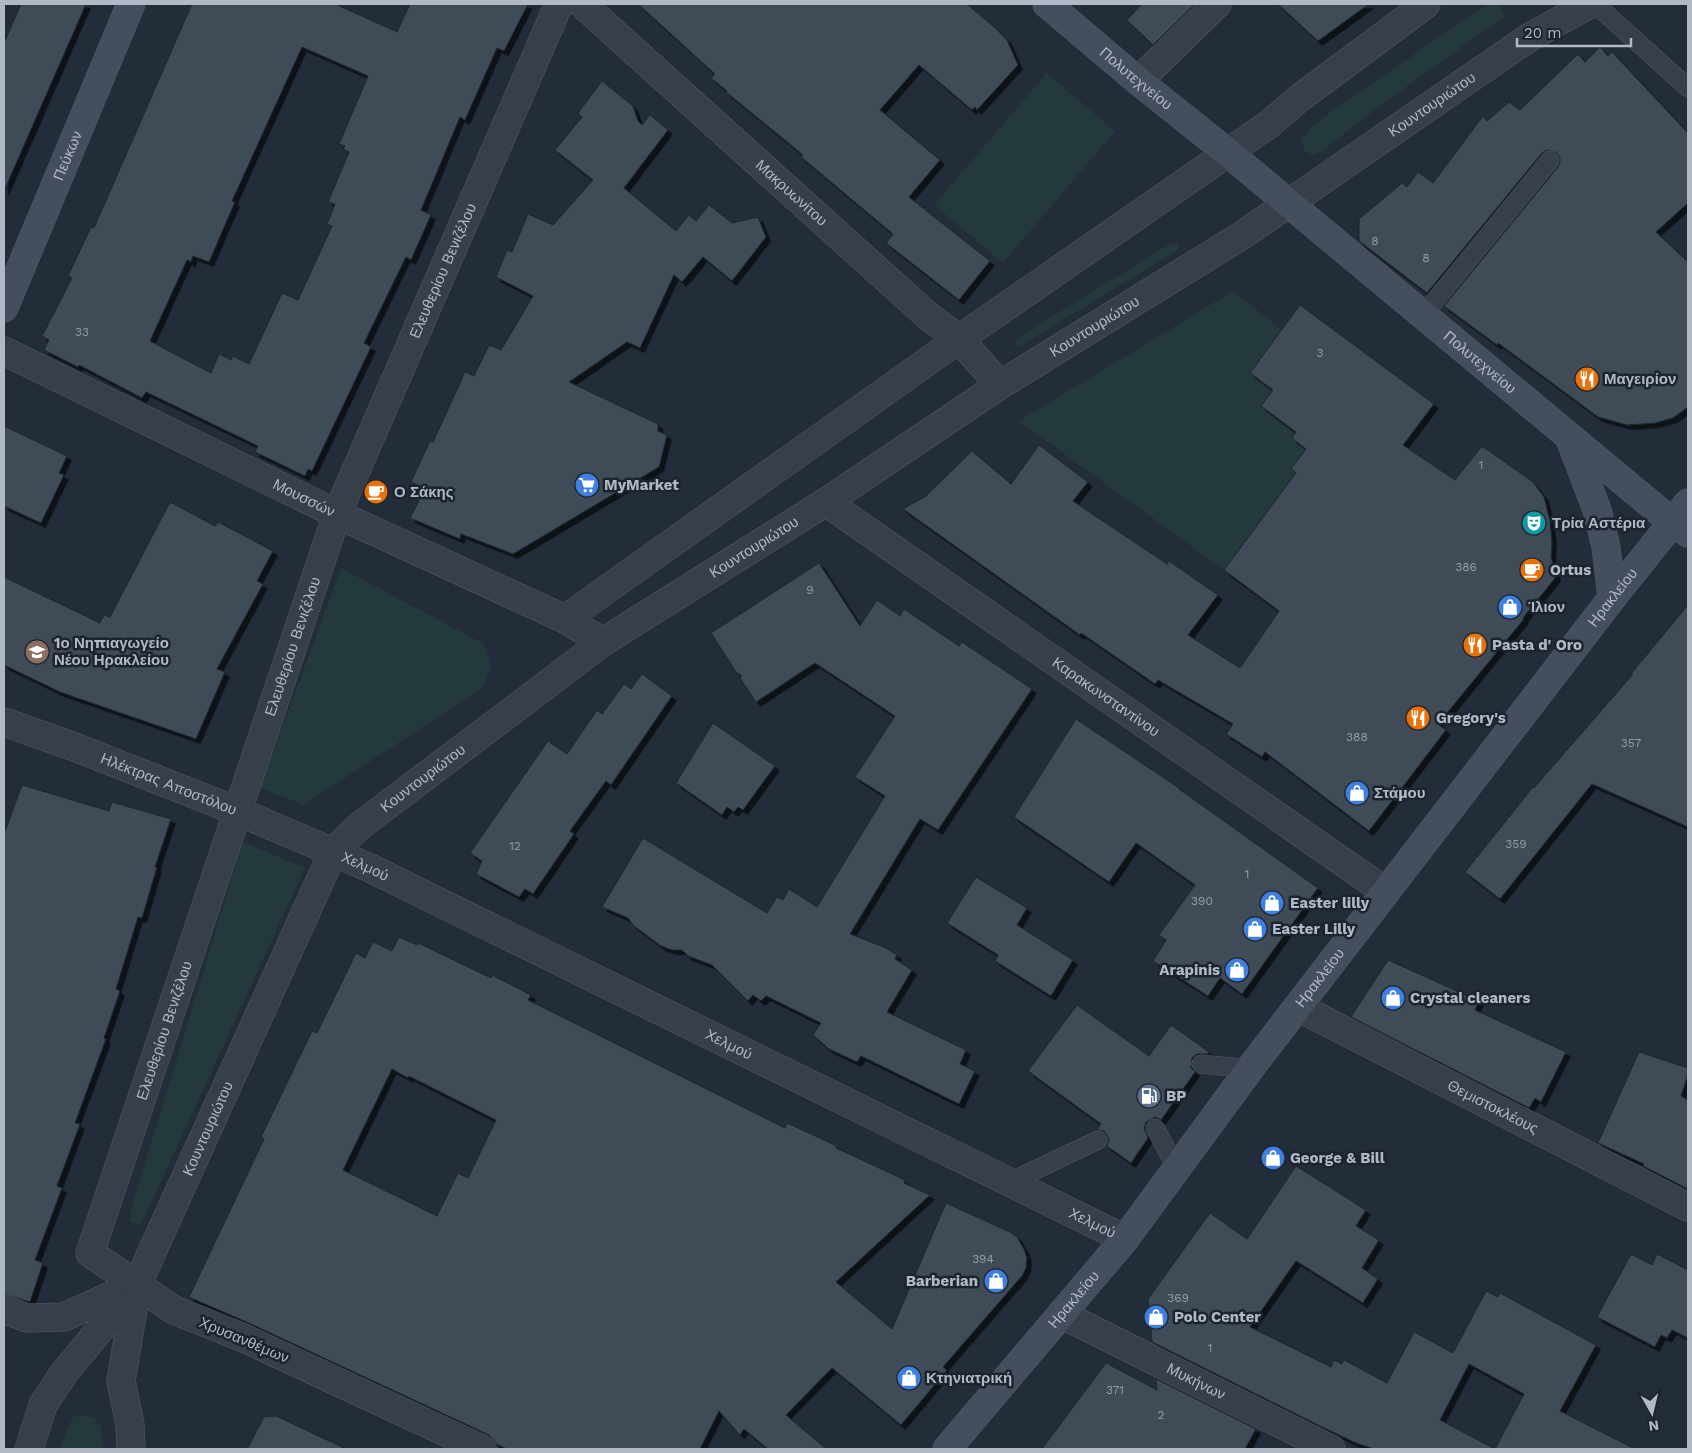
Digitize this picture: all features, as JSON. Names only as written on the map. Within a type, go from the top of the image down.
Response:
[{"type":"main road","name":"Πεύκων","points":[[4,308],[131,4]]},
{"type":"main road","name":"Πολυτεχνείου","points":[[1047,4],[1568,436],[1683,520]]},
{"type":"main road","points":[[1568,436],[1597,510],[1606,546],[1612,598]]},
{"type":"main road","name":"Ηρακλείου","points":[[947,1449],[1125,1239],[1250,1069],[1612,598],[1683,520]]},
{"type":"street","name":"Ελευθερίου Βενιζέλου","points":[[137,1285],[90,1253],[236,811],[337,514],[558,4]]},
{"type":"street","name":"Μακρυωνίτου","points":[[582,4],[928,316],[958,339],[1000,385]]},
{"type":"street","points":[[1138,81],[1217,4]]},
{"type":"street","points":[[565,619],[958,339],[1268,125],[1300,98],[1426,4]]},
{"type":"street","name":"Κουντουριώτου","points":[[137,1285],[333,852],[357,828],[604,642],[826,502],[1000,385],[1244,234],[1530,37],[1590,4]]},
{"type":"street","name":"Μουσσών","points":[[4,351],[337,514],[565,619],[604,642]]},
{"type":"street","name":"Καρακωνσταντίνου","points":[[826,502],[1386,892]]},
{"type":"street","name":"Ηλέκτρας Αποστόλου","points":[[4,722],[72,746],[333,852]]},
{"type":"street","name":"Χελμού","points":[[333,852],[370,868],[1125,1239]]},
{"type":"street","name":"Θεμιστοκλέους","points":[[1298,1007],[1688,1207]]},
{"type":"street","points":[[4,1309],[26,1318],[64,1317],[137,1285]]},
{"type":"street","points":[[29,1449],[43,1405],[64,1373],[137,1285]]},
{"type":"street","points":[[131,1449],[130,1425],[121,1381],[137,1285]]},
{"type":"street","name":"Χρυσανθέμων","points":[[137,1285],[174,1310],[244,1338],[482,1449]]},
{"type":"street","name":"Μυκήνων","points":[[1061,1314],[1331,1449]]},
{"type":"lane","points":[[1595,4],[1688,88]]},
{"type":"lane","points":[[1423,315],[1550,160]]},
{"type":"lane","points":[[1201,1064],[1250,1069]]},
{"type":"lane","points":[[1155,1128],[1177,1169]]},
{"type":"lane","points":[[1010,1182],[1098,1140]]},
{"type":"green space","points":[[1489,4],[1498,4],[1505,16],[1381,105],[1321,152],[1313,155],[1305,151],[1301,141],[1318,121]]},
{"type":"green space","points":[[1047,73],[1115,131],[1003,263],[934,205]]},
{"type":"green space","points":[[1173,242],[1178,244],[1178,250],[1022,345],[1016,345],[1015,341],[1022,335]]},
{"type":"green space","points":[[1233,291],[1287,334],[1267,349],[1250,373],[1273,390],[1261,406],[1296,432],[1292,438],[1306,449],[1291,469],[1296,473],[1224,570],[1019,421]]},
{"type":"green space","points":[[341,568],[484,644],[491,667],[483,687],[304,805],[260,788]]},
{"type":"green space","points":[[243,842],[305,868],[141,1225],[130,1222],[131,1209]]},
{"type":"green space","points":[[79,1415],[94,1418],[101,1427],[103,1449],[60,1449],[73,1417]]},
{"type":"building","points":[[21,4],[86,4],[4,191],[4,43]]},
{"type":"building","points":[[192,4],[335,4],[397,32],[410,4],[528,4],[504,51],[497,48],[465,120],[460,117],[421,210],[431,215],[411,260],[406,257],[364,343],[371,347],[312,471],[308,469],[305,476],[255,452],[258,446],[146,392],[142,398],[79,365],[78,367],[44,350],[49,340],[42,336],[72,278],[68,276],[91,227],[94,228]],"holes":[[[302,47],[368,76],[339,144],[345,146],[343,149],[349,152],[328,202],[335,204],[327,224],[332,226],[298,300],[282,293],[249,364],[233,356],[231,360],[219,354],[211,373],[150,341],[187,260],[191,262],[193,256],[209,262],[235,202],[232,201]]]},
{"type":"building","points":[[638,4],[967,4],[994,27],[1007,40],[1018,65],[977,110],[975,107],[972,110],[919,65],[880,110],[940,160],[909,197],[990,261],[959,300],[886,243],[893,234],[801,157],[803,155],[726,92],[711,78],[715,74]]},
{"type":"building","points":[[1142,4],[1195,4],[1153,45],[1127,20]]},
{"type":"building","points":[[1278,4],[1369,4],[1318,41]]},
{"type":"building","points":[[1600,47],[1608,56],[1612,52],[1688,133],[1688,203],[1656,232],[1688,262],[1688,407],[1673,418],[1655,423],[1627,425],[1598,417],[1498,343],[1497,345],[1444,306],[1558,167],[1560,157],[1556,152],[1547,150],[1542,153],[1427,293],[1359,241],[1359,219],[1402,183],[1407,187],[1418,172],[1433,183],[1483,116],[1487,121],[1509,102],[1520,110],[1578,54],[1585,62]]},
{"type":"building","points":[[602,81],[633,106],[638,121],[642,125],[650,115],[668,130],[624,188],[676,231],[689,215],[696,221],[709,205],[732,223],[758,217],[766,237],[732,281],[703,257],[682,282],[674,275],[640,348],[627,342],[569,382],[658,424],[658,431],[667,435],[659,467],[513,554],[461,534],[460,539],[410,518],[425,489],[411,482],[430,441],[433,442],[465,372],[474,376],[489,345],[501,350],[533,296],[496,277],[507,250],[512,252],[528,214],[553,225],[593,180],[555,150],[582,117],[578,113]]},
{"type":"building","points":[[1300,305],[1434,404],[1403,445],[1455,480],[1482,446],[1533,482],[1544,497],[1550,521],[1551,557],[1556,577],[1438,724],[1446,730],[1369,831],[1265,752],[1262,757],[1226,734],[1233,724],[1158,680],[1155,684],[1081,633],[1080,635],[903,509],[926,496],[972,451],[1011,484],[1039,445],[1088,482],[1073,501],[1167,564],[1169,561],[1218,595],[1188,635],[1240,668],[1279,611],[1224,570],[1296,473],[1291,469],[1306,449],[1292,438],[1296,432],[1261,406],[1273,390],[1250,373]]},
{"type":"building","points":[[4,426],[67,456],[59,473],[64,475],[41,523],[4,506]]},
{"type":"building","points":[[170,502],[215,526],[218,522],[273,551],[257,581],[263,584],[217,669],[225,672],[196,739],[60,692],[4,665],[4,577],[100,623],[104,615],[110,617]]},
{"type":"building","points":[[819,563],[860,626],[877,600],[900,616],[904,609],[959,646],[962,642],[1032,689],[938,830],[920,819],[850,934],[884,947],[897,955],[895,959],[912,970],[887,1012],[966,1050],[960,1064],[975,1071],[959,1104],[861,1056],[857,1062],[829,1049],[813,1035],[821,1023],[766,996],[761,1001],[753,995],[748,1001],[712,965],[688,956],[682,950],[672,950],[661,946],[634,926],[628,918],[602,907],[643,838],[767,913],[777,897],[783,900],[789,889],[817,907],[885,796],[855,777],[895,716],[815,663],[756,702],[740,678],[742,676],[736,672],[711,633]]},
{"type":"building","points":[[1688,605],[1688,827],[1592,784],[1500,899],[1465,872],[1533,787],[1633,674],[1631,674]]},
{"type":"building","points":[[642,674],[672,696],[611,785],[606,781],[570,831],[574,834],[533,894],[525,889],[519,897],[476,874],[482,861],[470,853],[548,741],[567,754],[597,710],[602,714],[624,684],[631,689]]},
{"type":"building","points":[[1076,719],[1179,788],[1318,888],[1242,994],[1220,978],[1208,996],[1153,961],[1166,940],[1159,935],[1195,885],[1136,843],[1109,882],[1014,817]]},
{"type":"building","points":[[713,723],[775,766],[743,810],[738,807],[734,812],[727,807],[722,815],[676,783]]},
{"type":"building","points":[[22,785],[109,811],[112,802],[171,819],[155,867],[157,867],[142,918],[138,917],[116,989],[120,991],[104,1038],[106,1039],[75,1123],[80,1124],[57,1186],[62,1188],[35,1260],[43,1263],[30,1302],[4,1294],[4,834]]},
{"type":"building","points":[[976,877],[1027,908],[1017,925],[1073,960],[1051,996],[995,961],[998,955],[947,923]]},
{"type":"building","points":[[399,937],[417,945],[418,943],[491,978],[492,975],[531,995],[528,1000],[785,1128],[787,1123],[837,1146],[836,1148],[905,1180],[904,1183],[930,1195],[836,1282],[892,1329],[946,1203],[1017,1237],[1027,1258],[1026,1268],[1022,1276],[943,1367],[947,1370],[901,1425],[832,1368],[786,1415],[826,1449],[768,1449],[744,1429],[740,1435],[719,1411],[700,1449],[507,1449],[496,1444],[489,1435],[189,1297],[264,1139],[261,1137],[312,1031],[317,1033],[356,953],[365,958],[373,942],[392,951]],"holes":[[[392,1069],[408,1078],[409,1076],[496,1120],[468,1178],[458,1173],[437,1216],[343,1170]]]},
{"type":"building","points":[[1388,960],[1479,1001],[1475,1010],[1566,1052],[1541,1102],[1535,1098],[1529,1108],[1351,1017]]},
{"type":"building","points":[[1077,1005],[1149,1056],[1171,1025],[1209,1052],[1208,1054],[1197,1054],[1192,1058],[1191,1068],[1195,1072],[1161,1120],[1155,1117],[1146,1122],[1144,1128],[1148,1138],[1131,1163],[1107,1146],[1109,1140],[1107,1135],[1104,1131],[1097,1130],[1101,1124],[1028,1071]]},
{"type":"building","points":[[1639,1052],[1688,1068],[1681,1096],[1688,1100],[1688,1189],[1643,1166],[1644,1164],[1598,1143]]},
{"type":"building","points":[[1296,1166],[1366,1210],[1356,1226],[1379,1240],[1362,1268],[1378,1279],[1363,1303],[1296,1261],[1250,1327],[1331,1367],[1334,1360],[1342,1364],[1344,1360],[1387,1383],[1414,1332],[1453,1353],[1486,1291],[1498,1297],[1500,1293],[1596,1345],[1560,1411],[1635,1449],[1495,1449],[1374,1449],[1322,1427],[1152,1342],[1148,1299],[1210,1213],[1247,1239]],"holes":[[[1469,1364],[1524,1394],[1495,1449],[1440,1420]]]},
{"type":"building","points":[[1631,1254],[1652,1265],[1657,1254],[1688,1270],[1688,1338],[1672,1330],[1667,1338],[1661,1335],[1655,1347],[1597,1317]]},
{"type":"building","points":[[1106,1363],[1157,1390],[1156,1379],[1256,1429],[1245,1449],[1042,1449]]},
{"type":"building","points":[[276,1416],[346,1449],[247,1449],[264,1417]]},
{"type":"place","name":"Μαγειρίον","points":[[1587,379]]},
{"type":"place","name":"MyMarket","points":[[587,485]]},
{"type":"place","name":"Ο Σάκης","points":[[376,492]]},
{"type":"place","name":"Τρία Αστέρια","points":[[1534,523]]},
{"type":"place","name":"Ortus","points":[[1532,570]]},
{"type":"place","name":"Ίλιον","points":[[1510,607]]},
{"type":"place","name":"Pasta d' Oro","points":[[1475,645]]},
{"type":"place","name":"1ο Νηπιαγωγείο Νέου Ηρακλείου","points":[[37,652]]},
{"type":"place","name":"Gregory's","points":[[1418,718]]},
{"type":"place","name":"Στάμου","points":[[1357,793]]},
{"type":"place","name":"Easter lilly","points":[[1272,903]]},
{"type":"place","name":"Easter Lilly","points":[[1255,929]]},
{"type":"place","name":"Arapinis","points":[[1237,970]]},
{"type":"place","name":"Crystal cleaners","points":[[1393,998]]},
{"type":"place","name":"BP","points":[[1149,1096]]},
{"type":"place","name":"George & Bill","points":[[1273,1158]]},
{"type":"place","name":"Barberian","points":[[996,1281]]},
{"type":"place","name":"Polo Center","points":[[1156,1317]]},
{"type":"place","name":"Κτηνιατρική","points":[[909,1378]]}]
